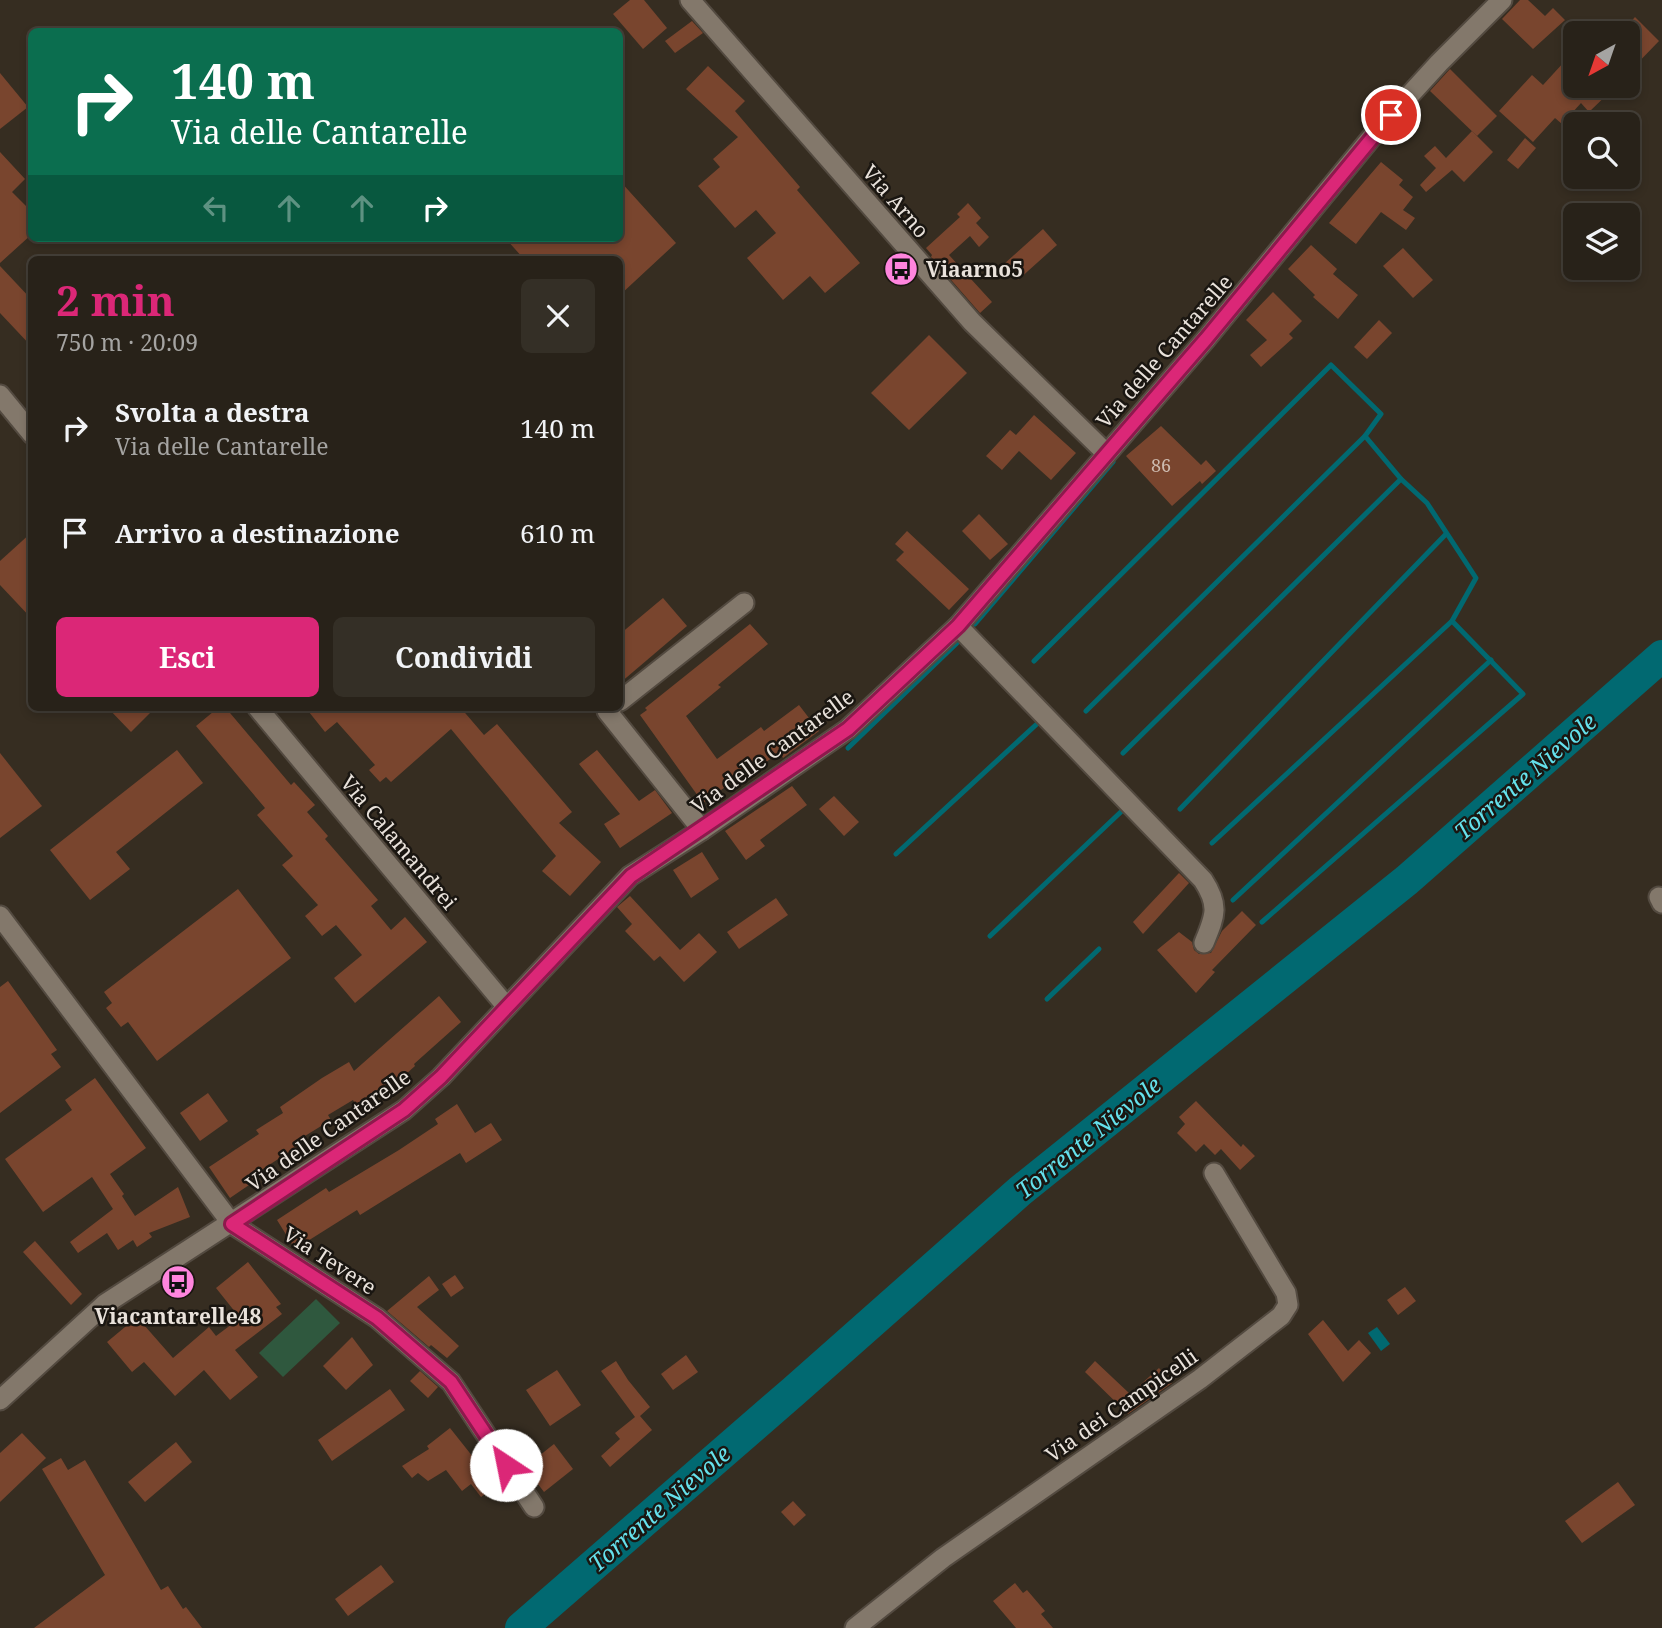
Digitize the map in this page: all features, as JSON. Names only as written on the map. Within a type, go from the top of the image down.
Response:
[{"type":"street","name":"Via Arno","points":[[690,0],[972,322],[1106,453]]},
{"type":"street","name":"Via delle Cantarelle","points":[[0,1399],[105,1304],[404,1110],[441,1077],[631,876],[848,729],[958,626],[1206,339],[1376,132],[1438,62],[1503,0]]},
{"type":"street","points":[[0,395],[28,429]]},
{"type":"street","points":[[623,699],[744,603]]},
{"type":"street","points":[[958,626],[1203,880],[1215,905],[1213,921],[1204,943]]},
{"type":"street","name":"Via Calamandrei","points":[[260,711],[506,1006]]},
{"type":"street","points":[[607,711],[702,830]]},
{"type":"street","name":"Via Tevere","points":[[0,916],[232,1224],[377,1318],[451,1382],[534,1507]]},
{"type":"street","name":"Via dei Campicelli","points":[[855,1628],[943,1558],[1200,1379],[1281,1316],[1288,1306],[1286,1293],[1214,1173]]},
{"type":"green space","points":[[316,1299],[340,1323],[283,1377],[259,1353]]},
{"type":"water","points":[[1377,1327],[1390,1344],[1381,1351],[1368,1333]]},
{"type":"building","points":[[630,0],[644,0],[667,28],[643,49],[613,14]]},
{"type":"building","points":[[1520,0],[1528,0],[1545,16],[1553,8],[1565,20],[1533,49],[1502,19]]},
{"type":"building","points":[[692,21],[703,33],[675,53],[665,41]]},
{"type":"building","points":[[1640,22],[1659,41],[1640,61]]},
{"type":"building","points":[[1563,63],[1563,98],[1604,98],[1589,112],[1581,103],[1573,112],[1563,112],[1562,124],[1555,118],[1533,142],[1499,111],[1532,75],[1543,85]]},
{"type":"building","points":[[708,66],[745,101],[735,111],[800,187],[797,190],[860,263],[825,293],[810,276],[783,300],[747,258],[776,233],[756,210],[735,228],[698,186],[720,167],[713,159],[738,137],[686,89]]},
{"type":"building","points":[[1450,69],[1497,116],[1477,136],[1430,91]]},
{"type":"building","points":[[0,73],[28,107],[0,129]]},
{"type":"building","points":[[1472,131],[1493,152],[1464,182],[1452,170],[1426,192],[1420,185],[1436,168],[1424,156],[1435,146],[1446,158]]},
{"type":"building","points":[[1525,138],[1536,148],[1518,169],[1507,160]]},
{"type":"building","points":[[0,152],[25,179],[12,192],[28,208],[28,238],[0,263]]},
{"type":"building","points":[[1381,162],[1403,180],[1399,185],[1413,197],[1403,210],[1415,218],[1406,230],[1381,212],[1356,244],[1329,223]]},
{"type":"building","points":[[623,184],[676,243],[623,292],[623,256],[521,256],[509,242],[623,242]]},
{"type":"building","points":[[968,203],[981,218],[976,223],[989,237],[979,247],[970,236],[949,255],[992,302],[980,313],[926,248],[960,217],[957,214]]},
{"type":"building","points":[[1043,229],[1057,245],[1018,280],[1004,264]]},
{"type":"building","points":[[1311,245],[1337,269],[1333,274],[1358,295],[1338,319],[1313,297],[1315,295],[1288,269]]},
{"type":"building","points":[[1403,248],[1433,280],[1413,298],[1383,266]]},
{"type":"building","points":[[0,266],[28,296],[28,343],[0,313]]},
{"type":"building","points":[[1273,292],[1302,321],[1289,334],[1293,338],[1261,367],[1250,355],[1267,340],[1246,320]]},
{"type":"building","points":[[1379,320],[1392,333],[1367,359],[1354,347]]},
{"type":"building","points":[[929,335],[967,373],[909,430],[871,393]]},
{"type":"building","points":[[1034,415],[1076,453],[1051,480],[1019,451],[1002,470],[986,456],[1010,430],[1016,435]]},
{"type":"building","points":[[1161,426],[1201,465],[1206,460],[1216,471],[1202,484],[1200,481],[1172,506],[1126,456]]},
{"type":"building","points":[[979,514],[1008,544],[990,560],[962,531]]},
{"type":"building","points":[[907,531],[969,589],[949,610],[896,560],[904,552],[895,544]]},
{"type":"building","points":[[28,536],[28,615],[0,585],[0,561]]},
{"type":"building","points":[[663,598],[687,626],[623,680],[623,631]]},
{"type":"building","points":[[750,624],[768,644],[718,685],[721,687],[686,716],[717,759],[761,727],[764,731],[799,705],[819,731],[783,758],[780,752],[755,770],[753,767],[703,803],[640,715],[647,710],[645,708]]},
{"type":"building","points":[[111,711],[152,711],[131,732]]},
{"type":"building","points":[[214,711],[228,711],[291,785],[294,782],[315,805],[307,812],[328,836],[325,839],[378,900],[371,906],[391,930],[405,917],[427,942],[355,1003],[334,978],[362,955],[336,925],[322,936],[305,916],[318,905],[282,865],[293,856],[257,815],[265,808],[196,726]]},
{"type":"building","points":[[308,711],[463,711],[484,735],[497,724],[572,812],[559,823],[601,862],[570,896],[542,871],[556,856],[451,729],[391,782],[386,777],[380,782],[369,770],[375,765],[337,722],[325,732]]},
{"type":"building","points":[[177,750],[203,783],[116,852],[130,869],[90,900],[50,850]]},
{"type":"building","points":[[597,750],[639,801],[655,790],[672,813],[620,848],[604,824],[620,814],[579,764]]},
{"type":"building","points":[[0,753],[42,806],[0,838]]},
{"type":"building","points":[[792,786],[807,805],[760,840],[765,846],[746,860],[725,831]]},
{"type":"building","points":[[834,796],[859,822],[844,836],[819,809]]},
{"type":"building","points":[[702,852],[719,879],[691,898],[673,870]]},
{"type":"building","points":[[1179,873],[1189,883],[1143,934],[1133,922]]},
{"type":"building","points":[[238,889],[291,958],[157,1061],[128,1022],[121,1027],[106,1008],[112,1003],[104,992]]},
{"type":"building","points":[[630,896],[680,950],[699,933],[717,952],[684,982],[660,956],[654,961],[625,931],[632,924],[617,907]]},
{"type":"building","points":[[776,898],[788,915],[739,949],[727,932]]},
{"type":"building","points":[[1242,911],[1256,925],[1212,970],[1215,972],[1196,993],[1157,950],[1179,932],[1192,942],[1194,950],[1199,954],[1211,953],[1222,931]]},
{"type":"building","points":[[8,981],[57,1050],[51,1054],[61,1067],[0,1113],[0,987]]},
{"type":"building","points":[[439,996],[461,1022],[396,1083],[357,1107],[353,1100],[328,1115],[331,1120],[300,1139],[303,1143],[255,1174],[258,1179],[230,1198],[209,1167],[259,1134],[256,1130],[283,1113],[280,1107],[322,1078],[349,1062],[354,1071]]},
{"type":"building","points":[[95,1078],[146,1148],[110,1174],[135,1216],[178,1187],[190,1217],[149,1233],[152,1237],[137,1247],[133,1240],[118,1250],[107,1233],[78,1253],[70,1242],[113,1209],[92,1177],[43,1212],[5,1159],[72,1110],[65,1100]]},
{"type":"building","points":[[208,1093],[228,1121],[200,1141],[180,1113]]},
{"type":"building","points":[[1196,1101],[1241,1147],[1243,1144],[1255,1156],[1240,1170],[1221,1149],[1215,1155],[1204,1144],[1196,1152],[1177,1133],[1185,1124],[1179,1117]]},
{"type":"building","points":[[457,1104],[475,1133],[491,1123],[502,1140],[466,1163],[460,1153],[360,1215],[357,1210],[295,1249],[277,1220],[326,1188],[329,1192],[399,1150],[438,1124],[435,1119]]},
{"type":"building","points":[[35,1241],[82,1294],[71,1305],[23,1252]]},
{"type":"building","points":[[248,1262],[281,1304],[276,1307],[282,1314],[235,1350],[258,1377],[230,1400],[204,1370],[175,1396],[144,1362],[132,1372],[107,1342],[137,1317],[173,1358],[209,1327],[216,1336],[240,1318],[216,1288]]},
{"type":"building","points":[[455,1275],[464,1288],[451,1297],[442,1284]]},
{"type":"building","points":[[429,1276],[439,1290],[417,1307],[459,1346],[447,1358],[431,1345],[429,1347],[387,1311]]},
{"type":"building","points":[[1405,1287],[1416,1301],[1398,1315],[1387,1300]]},
{"type":"building","points":[[1323,1320],[1348,1351],[1359,1340],[1371,1353],[1343,1382],[1308,1334]]},
{"type":"building","points":[[352,1337],[373,1365],[346,1390],[323,1366]]},
{"type":"building","points":[[686,1355],[698,1372],[673,1390],[661,1374]]},
{"type":"building","points":[[616,1361],[650,1407],[640,1416],[652,1430],[610,1467],[601,1456],[620,1439],[615,1433],[635,1417],[601,1371]]},
{"type":"building","points":[[1095,1361],[1130,1394],[1159,1368],[1172,1383],[1128,1414],[1085,1372]]},
{"type":"building","points":[[557,1370],[581,1405],[550,1426],[526,1390]]},
{"type":"building","points":[[420,1371],[438,1387],[428,1398],[410,1381]]},
{"type":"building","points":[[390,1389],[405,1410],[332,1461],[318,1440]]},
{"type":"building","points":[[450,1428],[496,1486],[481,1497],[471,1484],[462,1491],[446,1470],[428,1481],[418,1473],[412,1478],[402,1466],[429,1449],[427,1446]]},
{"type":"building","points":[[22,1433],[46,1458],[0,1502],[0,1453]]},
{"type":"building","points":[[176,1442],[192,1462],[145,1502],[128,1482]]},
{"type":"building","points":[[554,1444],[573,1469],[544,1492],[525,1467]]},
{"type":"building","points":[[61,1458],[68,1470],[85,1460],[161,1590],[168,1586],[183,1609],[186,1607],[202,1628],[34,1628],[105,1575],[42,1469]]},
{"type":"building","points":[[1618,1482],[1635,1505],[1582,1543],[1565,1521]]},
{"type":"building","points":[[793,1501],[806,1515],[794,1526],[781,1512]]},
{"type":"building","points":[[381,1565],[394,1582],[348,1616],[335,1599]]},
{"type":"building","points":[[1015,1583],[1023,1593],[1027,1590],[1045,1611],[1041,1614],[1053,1628],[1016,1628],[993,1601]]},
{"type":"waterway","points":[[1034,661],[1331,365],[1381,414],[1365,436],[1401,479],[1427,503],[1476,578],[1452,621],[1523,694],[1262,922]]},
{"type":"waterway","points":[[1086,711],[1365,436]]},
{"type":"waterway","points":[[975,624],[1113,462]]},
{"type":"waterway","points":[[1123,753],[1401,479]]},
{"type":"waterway","points":[[1180,809],[1446,534]]},
{"type":"waterway","points":[[1212,843],[1452,621]]},
{"type":"waterway","points":[[848,748],[958,642]]},
{"type":"waterway","name":"Torrente Nievole","points":[[521,1628],[1020,1191],[1407,880],[1662,656]]},
{"type":"waterway","points":[[1233,900],[1491,660]]},
{"type":"waterway","points":[[896,854],[1039,722]]},
{"type":"waterway","points":[[990,936],[1125,808]]},
{"type":"waterway","points":[[1047,999],[1099,949]]},
{"type":"place","name":"Viaarno5","points":[[901,269]]},
{"type":"place","name":"Viacantarelle48","points":[[178,1282]]},
{"type":"route","points":[[506,1465],[451,1382],[377,1318],[232,1224],[404,1110],[441,1077],[631,876],[848,729],[958,626],[1206,339],[1391,115]]}]
